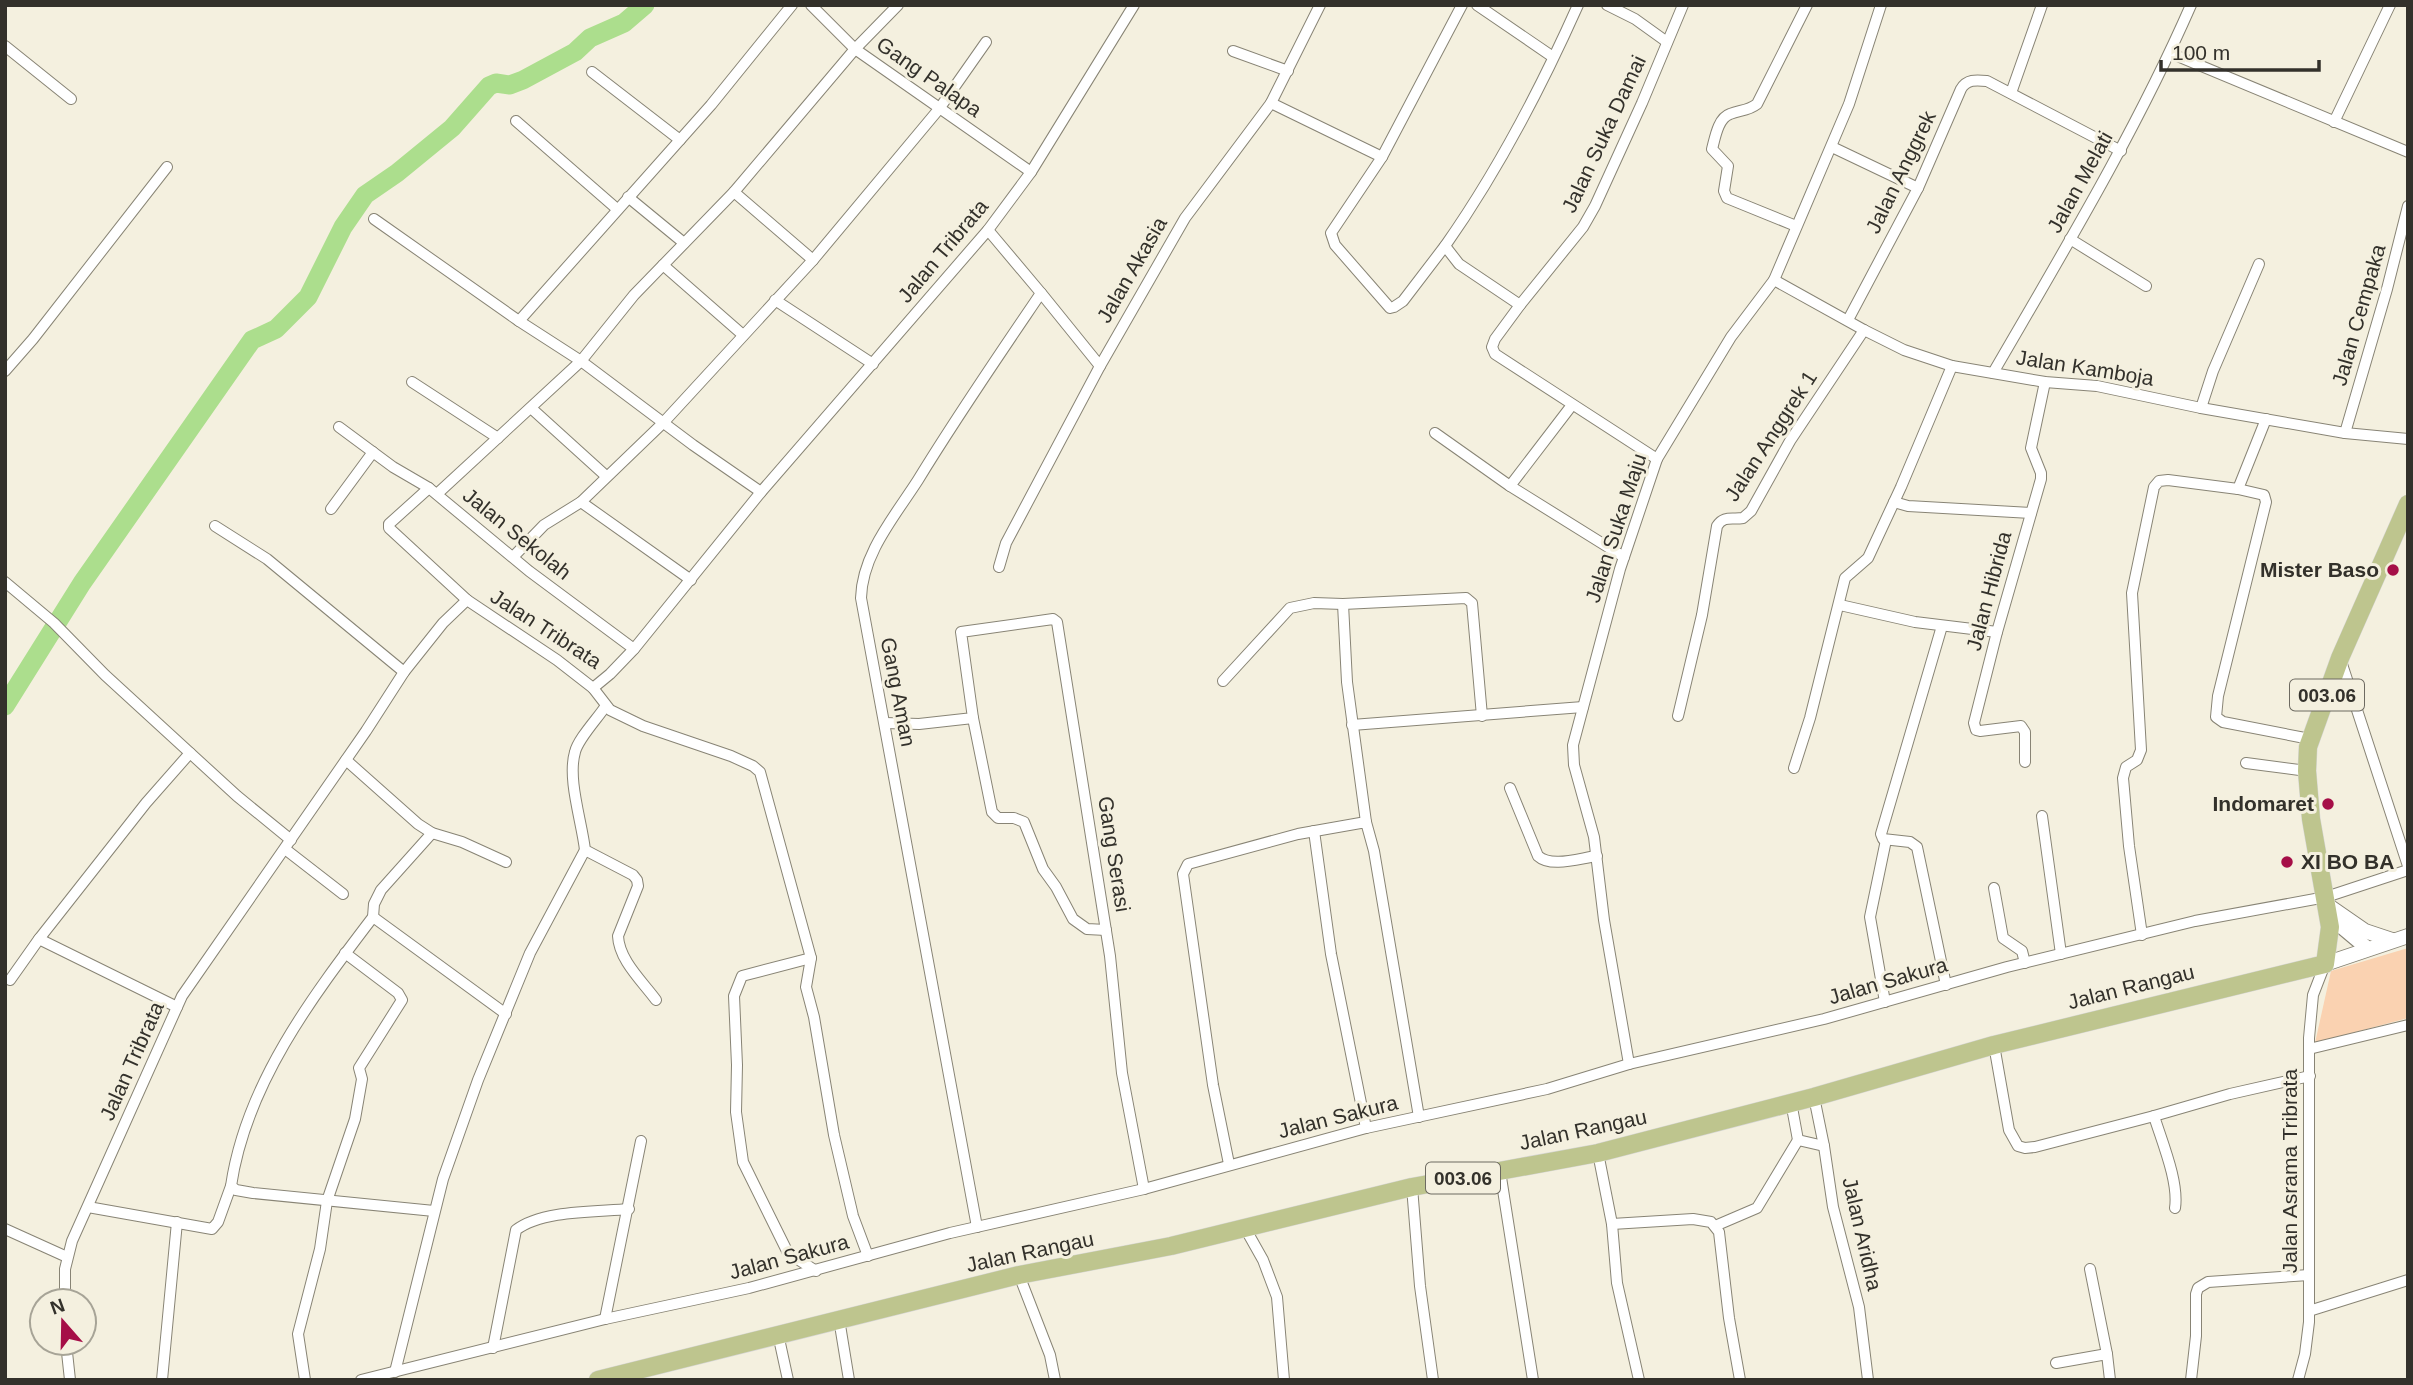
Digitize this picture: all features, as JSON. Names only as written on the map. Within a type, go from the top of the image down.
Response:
[{"type":"main road","name":"003.06","points":[[2310,969],[2330,927],[2311,819],[2307,771],[2310,739],[2340,658],[2408,503]]},
{"type":"main road","name":"Jalan Rangau","points":[[598,1380],[1019,1275],[1148,1251],[1412,1187],[1598,1153],[1814,1097],[1994,1045],[2310,969]]},
{"type":"street","points":[[519,321],[711,105],[792,5]]},
{"type":"street","name":"Gang Palapa","points":[[811,5],[855,49],[1031,172]]},
{"type":"street","points":[[467,600],[389,528],[389,524],[498,438],[581,360],[634,295],[734,192],[855,49],[898,5]]},
{"type":"street","name":"Jalan Tribrata","points":[[66,1287],[67,1257],[182,996],[404,672],[434,634],[467,600],[557,660],[593,688],[610,674],[634,649],[761,492],[988,230],[1031,172],[1134,5]]},
{"type":"street","name":"Jalan Akasia","points":[[999,567],[1006,543],[1100,366],[1185,218],[1271,103],[1320,5]]},
{"type":"street","points":[[1462,5],[1382,157],[1333,228],[1331,237],[1335,245],[1390,307],[1403,301],[1445,246],[1502,154],[1578,5]]},
{"type":"street","points":[[1477,5],[1553,57]]},
{"type":"street","points":[[1607,5],[1635,19],[1667,42]]},
{"type":"street","name":"Jalan Suka Damai","points":[[1657,458],[1493,352],[1492,347],[1520,304],[1583,227],[1595,206],[1683,5]]},
{"type":"street","points":[[1796,226],[1727,198],[1724,191],[1729,168],[1712,149],[1723,118],[1757,104],[1807,5]]},
{"type":"street","name":"Jalan Suka Maju","points":[[1629,1064],[1604,920],[1597,856],[1573,755],[1583,707],[1624,557],[1657,458],[1731,337],[1774,280],[1849,104],[1881,5]]},
{"type":"street","points":[[2011,93],[2042,5]]},
{"type":"street","name":"Jalan Melati","points":[[1993,373],[2121,151],[2191,5]]},
{"type":"street","points":[[2334,122],[2390,5]]},
{"type":"street","points":[[513,557],[544,525],[581,502],[663,423],[813,260],[939,109],[986,42]]},
{"type":"street","points":[[5,46],[71,99]]},
{"type":"street","points":[[1233,51],[1288,71]]},
{"type":"street","points":[[2170,53],[2408,152]]},
{"type":"street","points":[[592,72],[680,140]]},
{"type":"street","name":"Jalan Anggrek","points":[[1848,320],[1918,188],[1963,85],[1972,80],[1987,81],[2121,151]]},
{"type":"street","points":[[1271,103],[1382,157]]},
{"type":"street","points":[[516,121],[617,209]]},
{"type":"street","points":[[1832,147],[1918,188]]},
{"type":"street","points":[[7,364],[33,339],[167,167]]},
{"type":"street","points":[[734,192],[813,260]]},
{"type":"street","points":[[628,197],[684,243]]},
{"type":"street","name":"Jalan Cempaka","points":[[2345,433],[2408,206]]},
{"type":"street","points":[[374,219],[519,321],[581,360],[663,423],[761,492]]},
{"type":"street","points":[[988,230],[1100,366]]},
{"type":"street","points":[[2070,239],[2146,286]]},
{"type":"street","points":[[1445,246],[1459,264],[1520,304]]},
{"type":"street","points":[[2201,408],[2213,371],[2259,264]]},
{"type":"street","points":[[663,265],[743,335]]},
{"type":"street","name":"Jalan Kamboja","points":[[1774,280],[1905,350],[1952,366],[2045,382],[2097,386],[2201,408],[2345,433],[2408,439]]},
{"type":"street","name":"Gang Aman","points":[[977,1227],[861,598],[864,572],[877,546],[957,417],[1041,293]]},
{"type":"street","points":[[775,300],[873,364]]},
{"type":"street","name":"Jalan Anggrek 1","points":[[1678,716],[1702,615],[1717,526],[1721,520],[1743,519],[1751,512],[1790,441],[1864,330]]},
{"type":"street","points":[[1794,768],[1811,718],[1845,578],[1866,563],[1895,502],[1952,366]]},
{"type":"street","points":[[412,382],[498,438]]},
{"type":"street","name":"Jalan Hibrida","points":[[2025,762],[2025,732],[2021,726],[1980,731],[1975,727],[1997,632],[2041,480],[2031,448],[2045,382]]},
{"type":"street","points":[[1510,486],[1573,405]]},
{"type":"street","points":[[531,408],[606,476]]},
{"type":"street","points":[[2238,489],[2266,419]]},
{"type":"street","name":"Jalan Sekolah","points":[[339,427],[433,491],[513,557],[634,649]]},
{"type":"street","points":[[1435,433],[1510,486],[1624,557]]},
{"type":"street","points":[[331,509],[373,452]]},
{"type":"street","points":[[2142,935],[2129,846],[2123,778],[2126,766],[2137,760],[2141,750],[2132,593],[2154,486],[2163,480],[2262,494],[2266,502],[2218,696],[2216,717],[2223,722],[2310,739]]},
{"type":"street","points":[[581,502],[691,580]]},
{"type":"street","points":[[1895,502],[1908,506],[2031,513]]},
{"type":"street","points":[[215,526],[267,559],[404,672]]},
{"type":"street","points":[[8,589],[63,632],[105,675],[343,894]]},
{"type":"street","points":[[1223,681],[1290,608],[1314,603],[1469,598],[1474,617],[1482,716]]},
{"type":"street","points":[[1343,604],[1352,725],[1366,822],[1374,851],[1419,1116]]},
{"type":"street","points":[[1840,605],[1915,622],[1997,632]]},
{"type":"street","name":"Gang Serasi","points":[[973,718],[961,632],[1053,619],[1058,624],[1106,930],[1122,1073],[1144,1189]]},
{"type":"street","points":[[1942,626],[1881,834],[1886,840],[1910,842],[1917,847],[1946,985]]},
{"type":"street","points":[[2340,658],[2408,868]]},
{"type":"street","points":[[593,688],[605,707],[643,726],[731,756],[757,768],[762,775],[811,958],[806,987],[814,1017],[834,1135],[853,1216],[868,1256]]},
{"type":"street","points":[[395,1372],[434,1211],[469,1105],[530,954],[584,850],[573,759],[578,746],[605,707]]},
{"type":"street","points":[[1352,725],[1583,707]]},
{"type":"street","points":[[885,723],[919,724],[973,718],[992,812],[998,818],[1014,818],[1024,822],[1043,869],[1073,919],[1087,929],[1106,930]]},
{"type":"street","points":[[10,981],[39,939],[146,803],[190,753]]},
{"type":"street","points":[[346,760],[418,824],[432,833],[462,842],[506,862]]},
{"type":"street","points":[[2246,763],[2307,771]]},
{"type":"street","points":[[1510,788],[1538,856],[1543,860],[1597,856]]},
{"type":"street","points":[[2042,816],[2062,954]]},
{"type":"street","points":[[1229,1164],[1213,1085],[1184,869],[1188,864],[1255,845],[1366,822]]},
{"type":"street","points":[[1314,831],[1331,954],[1366,1128]]},
{"type":"street","points":[[88,1207],[212,1229],[218,1222],[231,1186],[256,1095],[307,1006],[373,917],[374,904],[381,890],[432,833]]},
{"type":"street","points":[[1885,1002],[1870,917],[1886,840]]},
{"type":"street","points":[[584,850],[634,875],[637,880],[638,886],[618,936],[618,944],[656,1000]]},
{"type":"street","name":"Jalan Sakura","points":[[361,1380],[605,1319],[749,1289],[977,1227],[1144,1189],[1366,1128],[1547,1089],[1629,1064],[1824,1019],[2025,963],[2196,921],[2327,906],[2408,868]]},
{"type":"street","points":[[1994,888],[2003,938],[2022,951],[2025,963]]},
{"type":"street","points":[[2327,906],[2365,931],[2392,940]]},
{"type":"street","points":[[2327,906],[2367,948]]},
{"type":"street","points":[[373,917],[506,1014]]},
{"type":"street","name":"Jalan Rangau","points":[[2310,969],[2408,936]]},
{"type":"street","points":[[39,939],[177,1007]]},
{"type":"street","points":[[305,1380],[298,1334],[320,1249],[327,1201],[355,1119],[361,1082],[359,1069],[401,1000],[398,993],[345,953]]},
{"type":"street","points":[[811,958],[742,976],[734,996],[736,1112],[743,1163],[788,1253],[816,1271]]},
{"type":"street","points":[[2310,969],[2313,995]]},
{"type":"street","name":"Jalan Asrama Tribrata","points":[[2298,1380],[2305,1354],[2309,1311],[2309,1049],[2313,995],[2310,969]]},
{"type":"street","points":[[2309,1049],[2408,1024]]},
{"type":"street","points":[[1994,1045],[2009,1130],[2018,1146],[2025,1148],[2309,1076]]},
{"type":"street","name":"Jalan Aridha","points":[[1814,1097],[1833,1207],[1859,1307],[1868,1380]]},
{"type":"street","points":[[1715,1226],[1757,1208],[1798,1140],[1791,1102]]},
{"type":"street","points":[[2154,1116],[2169,1166],[2175,1208]]},
{"type":"street","points":[[1798,1140],[1824,1146]]},
{"type":"street","points":[[605,1319],[641,1141]]},
{"type":"street","points":[[1598,1153],[1612,1224],[1616,1283],[1639,1380]]},
{"type":"street","points":[[1500,1171],[1533,1380]]},
{"type":"street","points":[[231,1186],[236,1190],[253,1193],[434,1211]]},
{"type":"street","points":[[1412,1187],[1433,1380]]},
{"type":"street","points":[[493,1348],[516,1230],[536,1219],[552,1216],[629,1209]]},
{"type":"street","points":[[1612,1224],[1693,1219],[1711,1222],[1715,1226],[1719,1232],[1729,1318],[1740,1380]]},
{"type":"street","points":[[162,1380],[177,1222]]},
{"type":"street","points":[[1245,1228],[1263,1260],[1277,1297],[1284,1380]]},
{"type":"street","points":[[5,1229],[67,1257]]},
{"type":"street","points":[[2090,1269],[2110,1380]]},
{"type":"street","points":[[1019,1275],[1050,1355],[1055,1380]]},
{"type":"street","points":[[2191,1380],[2198,1288],[2208,1282],[2309,1275]]},
{"type":"street","points":[[2309,1311],[2408,1280]]},
{"type":"street","points":[[839,1319],[849,1380]]},
{"type":"street","points":[[778,1334],[788,1380]]},
{"type":"street","points":[[2056,1363],[2106,1354]]},
{"type":"street","points":[[68,1357],[70,1380]]},
{"type":"shaded area","points":[[2408,948],[2408,1018],[2315,1043],[2331,971]]},
{"type":"waterway","points":[[5,706],[82,583],[252,340],[276,329],[308,297],[343,227],[365,195],[452,128],[489,86],[496,83],[510,85],[523,80],[575,52],[590,38],[624,23],[645,5]]},
{"type":"place","name":"Mister Baso","points":[[2393,570]]},
{"type":"place","name":"Indomaret","points":[[2328,804]]},
{"type":"place","name":"XI BO BA","points":[[2287,862]]}]
